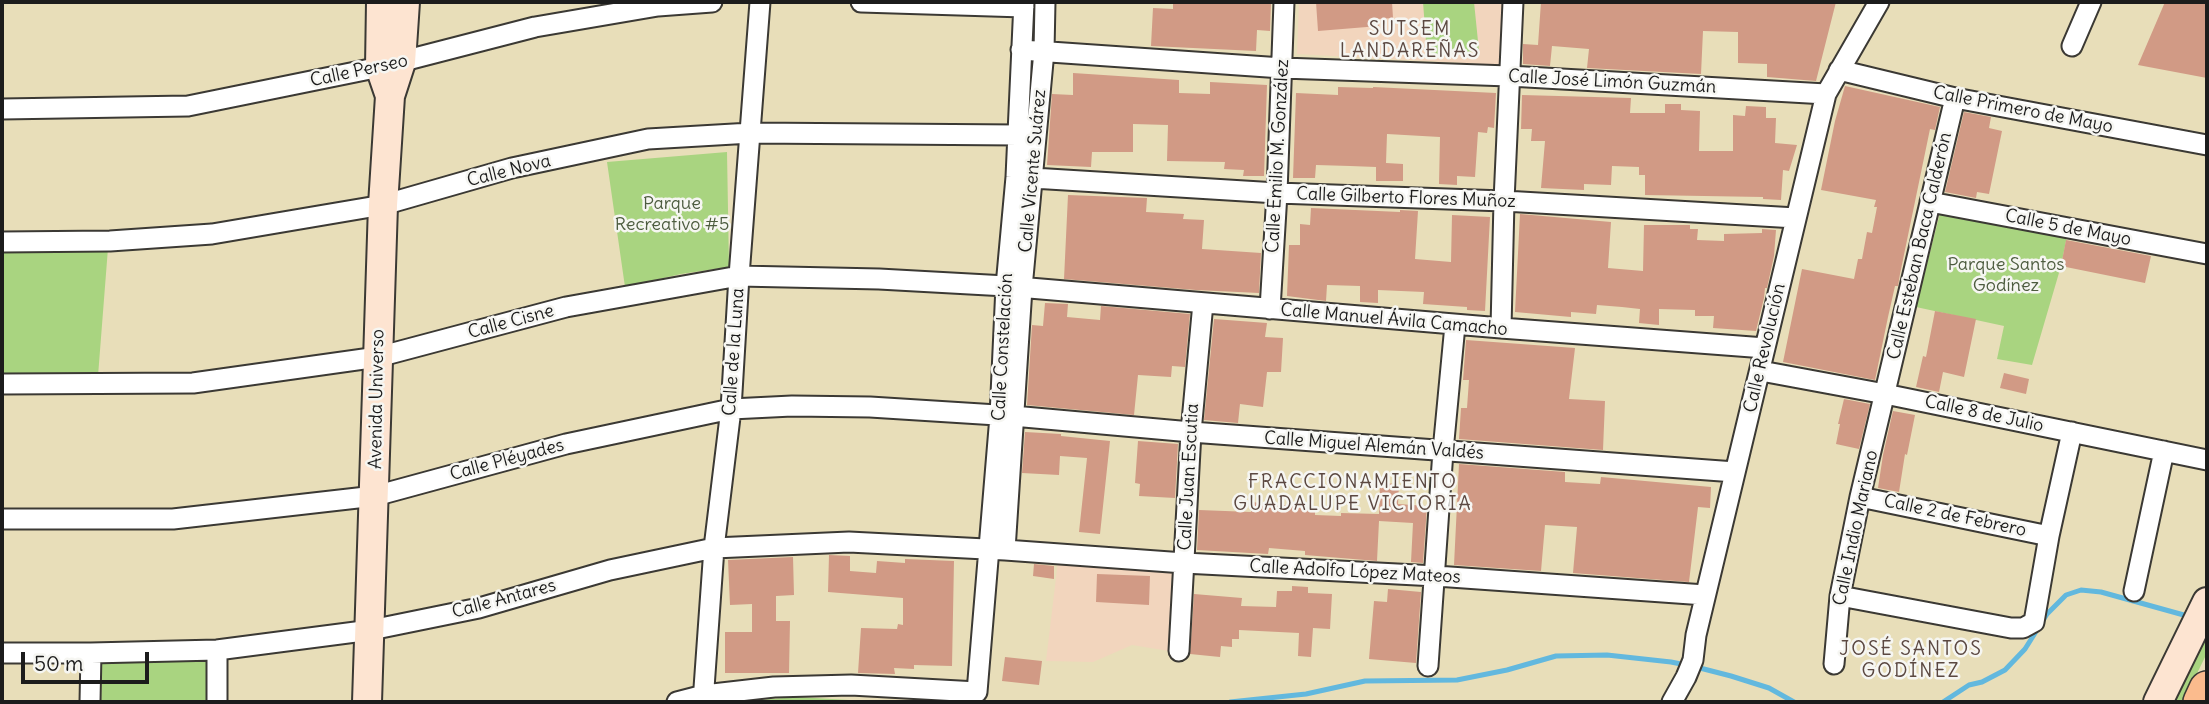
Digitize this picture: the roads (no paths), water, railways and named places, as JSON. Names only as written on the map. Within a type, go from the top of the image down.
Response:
[{"type":"highway","points":[[2201,702],[2207,689]]},
{"type":"street","name":"Avenida Universo","points":[[367,702],[383,205],[390,96],[390,65],[381,2]]},
{"type":"street","name":"Avenida Universo","points":[[390,65],[405,2]]},
{"type":"street","name":"Calle Perseo","points":[[2,109],[188,106],[390,65],[535,27],[659,6],[712,2]]},
{"type":"street","name":"Calle de la Luna","points":[[703,698],[714,548],[731,409],[738,276],[760,2]]},
{"type":"street","points":[[861,2],[1024,5]]},
{"type":"street","name":"Calle Vicente Suárez","points":[[1025,178],[1044,51],[1045,2]]},
{"type":"street","name":"Calle Emilio M. González","points":[[1270,309],[1284,2]]},
{"type":"street","points":[[1501,328],[1513,2]]},
{"type":"street","name":"Calle Revolución","points":[[1674,698],[1693,660],[1705,595],[1826,94],[1879,2]]},
{"type":"street","points":[[2072,46],[2091,2]]},
{"type":"street","name":"Calle Constelación","points":[[703,698],[774,687],[851,685],[977,692],[998,549],[1014,287],[1025,178],[1019,135],[1024,5]]},
{"type":"street","name":"Calle José Limón Guzmán","points":[[1021,50],[1282,68],[1509,76],[1826,94]]},
{"type":"street","name":"Calle Primero de Mayo","points":[[1839,70],[1955,98],[2207,145]]},
{"type":"street","name":"Calle Esteban Baca Calderón","points":[[1885,394],[1955,98]]},
{"type":"street","name":"Calle Nova","points":[[2,242],[110,241],[212,234],[383,205],[512,169],[648,139],[751,133],[1019,135]]},
{"type":"street","name":"Calle Gilberto Flores Muñoz","points":[[1025,178],[1277,193],[1504,201],[1796,219]]},
{"type":"street","name":"Calle 5 de Mayo","points":[[1930,202],[2207,254]]},
{"type":"street","name":"Calle Cisne","points":[[2,384],[193,383],[378,357],[566,307],[738,276],[879,279],[1014,287]]},
{"type":"street","name":"Calle Manuel Ávila Camacho","points":[[1014,287],[1455,325],[1765,348]]},
{"type":"street","name":"Calle Juan Escutia","points":[[1179,651],[1191,432],[1203,303]]},
{"type":"street","points":[[1428,666],[1455,325]]},
{"type":"street","name":"Calle 8 de Julio","points":[[1761,371],[2207,460]]},
{"type":"street","name":"Calle Indio Mariano","points":[[1834,664],[1840,596],[1885,394]]},
{"type":"street","name":"Calle Pléyades","points":[[2,519],[173,519],[375,496],[566,444],[731,409],[792,406],[870,407],[1007,416]]},
{"type":"street","name":"Calle Miguel Alemán Valdés","points":[[1007,416],[1735,472]]},
{"type":"street","points":[[1840,596],[2011,628],[2023,628],[2034,622],[2049,536],[2072,432]]},
{"type":"street","points":[[2134,591],[2164,451]]},
{"type":"street","name":"Calle 2 de Febrero","points":[[1860,497],[2049,536]]},
{"type":"street","name":"Calle Antares","points":[[2,653],[217,650],[371,630],[479,608],[610,570],[714,548],[849,542],[998,549]]},
{"type":"street","name":"Calle Adolfo López Mateos","points":[[998,549],[1705,595]]},
{"type":"street","points":[[2158,702],[2207,602]]},
{"type":"street","points":[[217,650],[217,702]]},
{"type":"street","points":[[90,653],[90,702]]},
{"type":"street","points":[[677,702],[703,698]]},
{"type":"waterway","points":[[1943,702],[1969,685],[1982,682],[2005,670],[2025,649],[2047,614],[2066,595],[2081,590],[2101,592],[2191,617]]},
{"type":"waterway","points":[[1230,702],[1306,694],[1365,681],[1457,680],[1556,656],[1607,655],[1686,665]]},
{"type":"waterway","points":[[1696,667],[1769,688],[1794,702]]},
{"type":"district","name":"SUTSEM LANDAREÑAS","points":[[1410,41]]},
{"type":"district","name":"FRACCIONAMIENTO GUADALUPE VICTORIA","points":[[1353,494]]},
{"type":"district","name":"JOSÉ SANTOS GODÍNEZ","points":[[1911,661]]},
{"type":"park label","name":"Parque Recreativo #5","points":[[672,214]]},
{"type":"park label","name":"Parque Santos Godínez","points":[[2006,275]]}]
